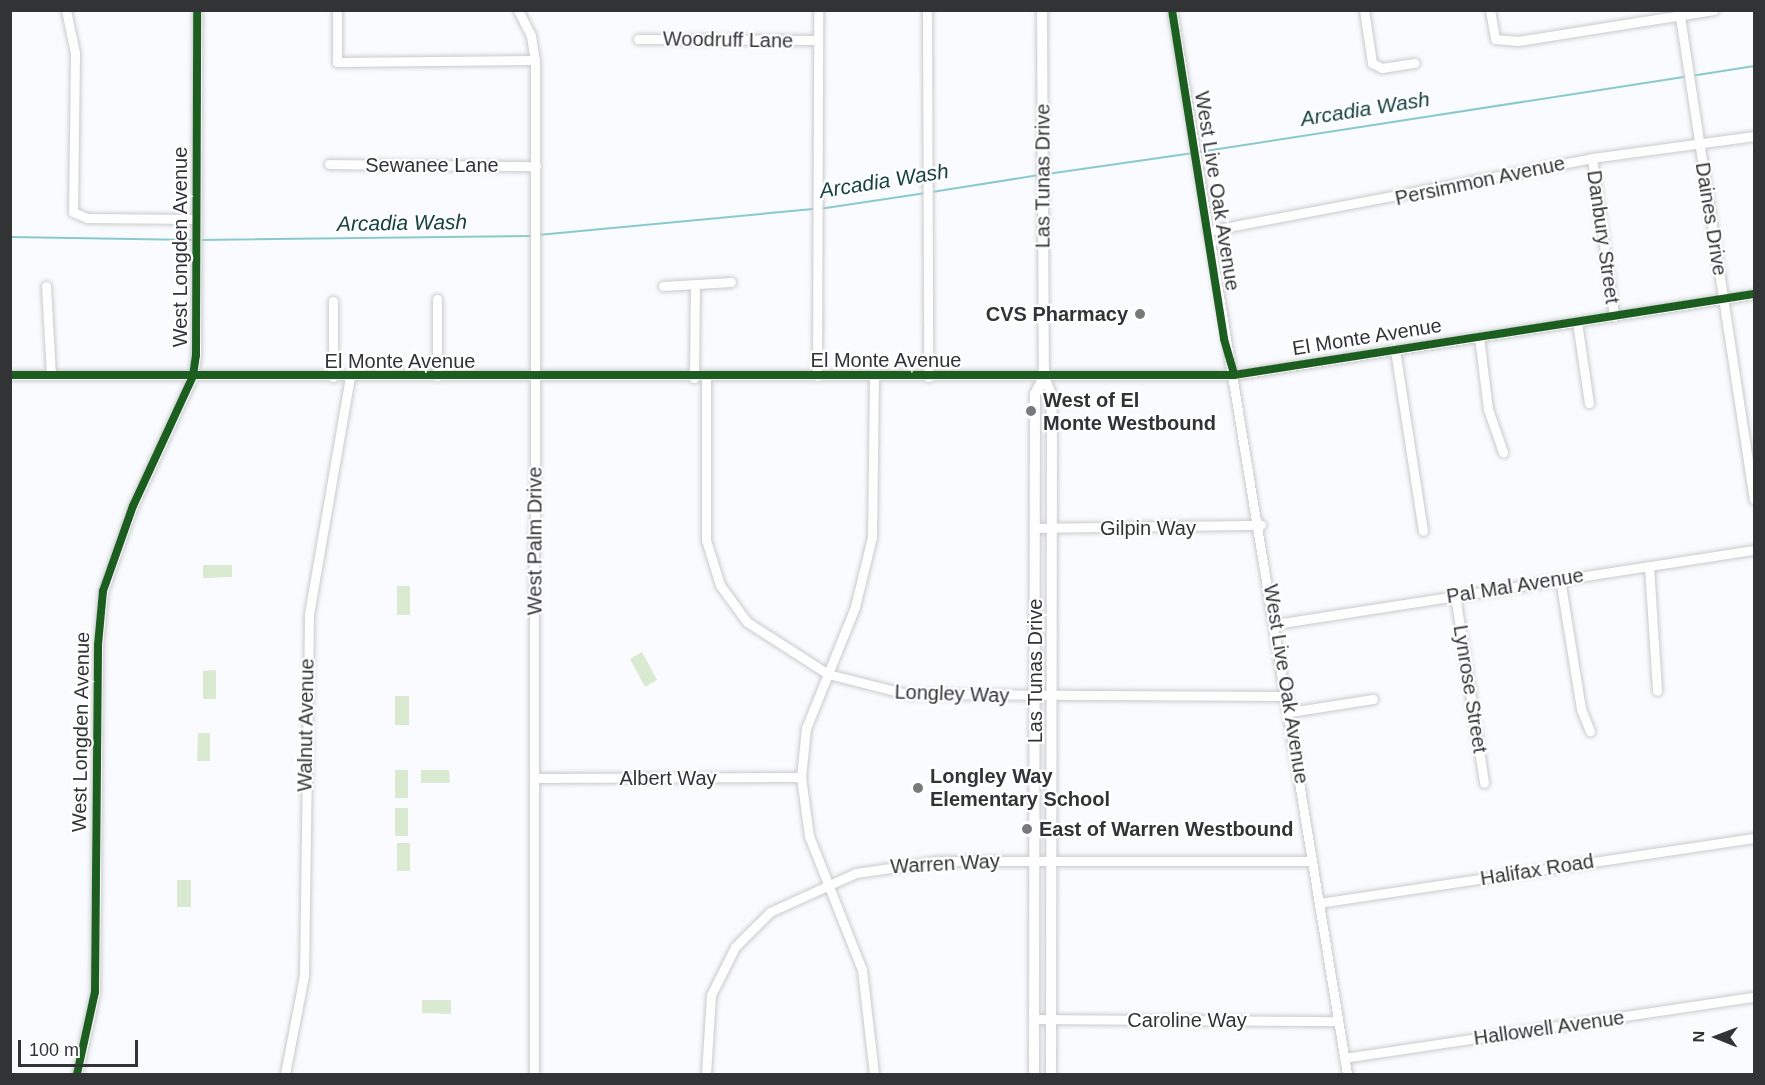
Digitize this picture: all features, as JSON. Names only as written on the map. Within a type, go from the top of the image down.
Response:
[{"type":"main road","name":"Las Tunas Drive","points":[[1042,10],[1044,378],[1051,394],[1053,528],[1051,1074]]},
{"type":"main road","name":"Las Tunas Drive","points":[[1034,1074],[1035,391],[1044,378]]},
{"type":"street","points":[[66,10],[75,53],[75,215],[196,219]]},
{"type":"street","name":"West Longden Avenue","points":[[77,1074],[95,993],[98,645],[103,591],[130,515],[193,376],[197,10]]},
{"type":"street","points":[[337,10],[337,62],[535,60]]},
{"type":"street","name":"West Palm Drive","points":[[518,10],[531,36],[535,60],[534,1074]]},
{"type":"street","points":[[817,376],[818,10]]},
{"type":"street","points":[[927,10],[928,376]]},
{"type":"street","name":"West Live Oak Avenue","points":[[1172,10],[1207,231],[1261,525],[1347,1074]]},
{"type":"street","points":[[1364,10],[1372,63],[1382,68],[1414,63]]},
{"type":"street","points":[[1490,10],[1495,39],[1518,41],[1679,13],[1714,10]]},
{"type":"street","name":"Daines Drive","points":[[1679,13],[1755,499]]},
{"type":"street","name":"Woodruff Lane","points":[[638,39],[818,40]]},
{"type":"street","name":"Persimmon Avenue","points":[[1207,231],[1592,158],[1755,136]]},
{"type":"street","name":"Danbury Street","points":[[1592,158],[1614,316]]},
{"type":"street","name":"Sewanee Lane","points":[[329,165],[536,166]]},
{"type":"street","points":[[663,286],[695,286],[731,282]]},
{"type":"street","points":[[46,286],[51,375]]},
{"type":"street","points":[[694,378],[695,286]]},
{"type":"street","name":"El Monte Avenue","points":[[10,375],[1044,378],[1234,375],[1755,294]]},
{"type":"street","points":[[436,299],[437,376]]},
{"type":"street","points":[[333,301],[333,377]]},
{"type":"street","name":"Danbury Street","points":[[1577,322],[1589,404]]},
{"type":"street","points":[[1479,337],[1488,409],[1503,452]]},
{"type":"street","points":[[1395,350],[1423,531]]},
{"type":"street","points":[[874,376],[872,537],[855,608],[806,728],[801,777],[807,826],[867,992],[874,1074]]},
{"type":"street","name":"Walnut Avenue","points":[[285,1074],[304,975],[309,614],[350,377]]},
{"type":"street","name":"Longley Way","points":[[706,378],[706,540],[720,585],[747,622],[828,674],[907,694],[1036,697],[1287,696]]},
{"type":"street","name":"Gilpin Way","points":[[1035,528],[1261,525]]},
{"type":"street","name":"Pal Mal Avenue","points":[[1275,624],[1755,550]]},
{"type":"street","points":[[1649,566],[1657,691]]},
{"type":"street","points":[[1560,579],[1581,709],[1590,731]]},
{"type":"street","name":"Lynrose Street","points":[[1455,595],[1484,783]]},
{"type":"street","points":[[1290,712],[1373,699]]},
{"type":"street","name":"Albert Way","points":[[534,778],[801,777]]},
{"type":"street","name":"Halifax Road","points":[[1320,903],[1755,838]]},
{"type":"street","name":"Warren Way","points":[[706,1074],[711,995],[735,947],[770,912],[828,884],[903,863],[1036,860],[1312,861]]},
{"type":"street","name":"Hallowell Avenue","points":[[1344,1058],[1755,997]]},
{"type":"street","name":"Caroline Way","points":[[1035,1019],[1338,1021]]},
{"type":"green space","points":[[203,565],[232,565],[232,577],[203,578]]},
{"type":"green space","points":[[397,586],[410,586],[410,615],[397,615]]},
{"type":"green space","points":[[642,652],[657,680],[645,687],[630,659]]},
{"type":"green space","points":[[216,670],[216,699],[203,699],[203,671]]},
{"type":"green space","points":[[395,696],[409,696],[409,725],[395,725]]},
{"type":"green space","points":[[198,733],[210,733],[210,761],[197,761]]},
{"type":"green space","points":[[395,770],[408,770],[408,798],[395,798]]},
{"type":"green space","points":[[421,770],[449,770],[450,783],[421,783]]},
{"type":"green space","points":[[395,808],[408,808],[408,836],[395,836]]},
{"type":"green space","points":[[397,843],[410,843],[410,871],[397,871]]},
{"type":"green space","points":[[177,880],[191,880],[191,907],[177,907]]},
{"type":"green space","points":[[422,1000],[451,1000],[451,1014],[422,1013]]},
{"type":"waterway","name":"Arcadia Wash","points":[[1691,76],[1754,66]]},
{"type":"waterway","name":"Arcadia Wash","points":[[1199,152],[1685,77]]},
{"type":"waterway","name":"Arcadia Wash","points":[[1047,174],[1193,153]]},
{"type":"waterway","name":"Arcadia Wash","points":[[932,192],[1039,175]]},
{"type":"waterway","name":"Arcadia Wash","points":[[819,209],[926,193]]},
{"type":"waterway","name":"Arcadia Wash","points":[[538,235],[813,209]]},
{"type":"waterway","name":"Arcadia Wash","points":[[199,240],[533,236]]},
{"type":"waterway","name":"Arcadia Wash","points":[[10,237],[194,240]]},
{"type":"cycle path","points":[[77,1074],[95,992],[98,645],[103,591],[133,506],[193,376],[196,355],[197,10]]},
{"type":"cycle path","points":[[1172,10],[1224,339],[1234,375]]},
{"type":"cycle path","points":[[10,375],[1234,375],[1754,294]]},
{"type":"place","name":"CVS Pharmacy","points":[[1140,314]]},
{"type":"place","name":"West of El Monte Westbound","points":[[1031,411]]},
{"type":"place","name":"Longley Way Elementary School","points":[[918,788]]},
{"type":"place","name":"East of Warren Westbound","points":[[1027,829]]}]
